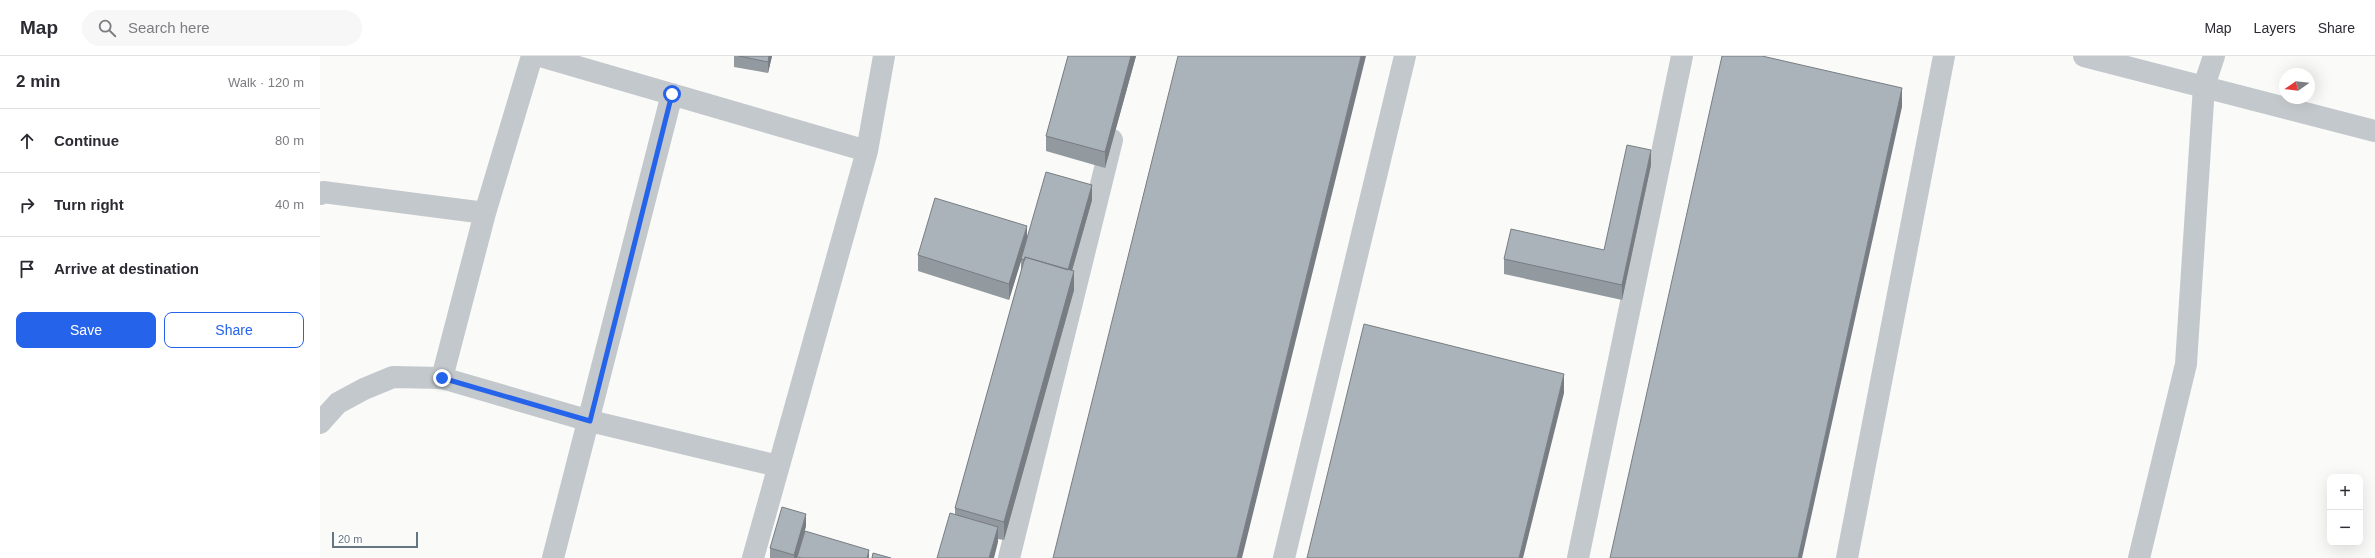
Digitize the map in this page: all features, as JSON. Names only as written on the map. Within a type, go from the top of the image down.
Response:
[{"type":"street","points":[[442,378],[485,213],[532,56]]},
{"type":"street","points":[[540,56],[582,62],[672,94],[867,151]]},
{"type":"street","points":[[753,558],[867,151],[884,56]]},
{"type":"street","points":[[1284,558],[1405,56]]},
{"type":"street","points":[[1578,558],[1682,56]]},
{"type":"street","points":[[1847,558],[1944,56]]},
{"type":"street","points":[[2084,56],[2375,131]]},
{"type":"street","points":[[2139,558],[2186,364],[2204,86],[2214,56]]},
{"type":"street","points":[[553,558],[590,421],[672,94]]},
{"type":"street","points":[[1009,558],[1117,118]]},
{"type":"street","points":[[321,192],[485,213]]},
{"type":"street","points":[[320,423],[338,403],[364,389],[394,377],[442,378],[590,421],[778,466]]},
{"type":"building","points":[[739,56],[769,56],[768,62]]},
{"type":"building","points":[[1068,56],[1131,56],[1105,152],[1046,136]]},
{"type":"building","points":[[1178,56],[1361,56],[1237,558],[1053,558]]},
{"type":"building","points":[[1722,56],[1762,56],[1902,88],[1798,558],[1610,558]]},
{"type":"building","points":[[1627,145],[1651,150],[1622,285],[1504,259],[1511,229],[1604,250]]},
{"type":"building","points":[[1046,172],[1092,185],[1068,270],[1025,257],[1025,260],[1021,259]]},
{"type":"building","points":[[935,198],[1027,226],[1009,284],[918,255]]},
{"type":"building","points":[[1025,257],[1074,271],[1004,522],[955,508]]},
{"type":"building","points":[[1364,324],[1564,374],[1519,558],[1307,558]]},
{"type":"building","points":[[782,507],[806,514],[794,555],[770,548]]},
{"type":"building","points":[[950,513],[998,527],[989,558],[937,558]]},
{"type":"building","points":[[805,531],[869,550],[867,558],[797,557]]},
{"type":"building","points":[[873,553],[891,558],[872,558]]},
{"type":"route","points":[[442,378],[590,421],[672,94]]}]
